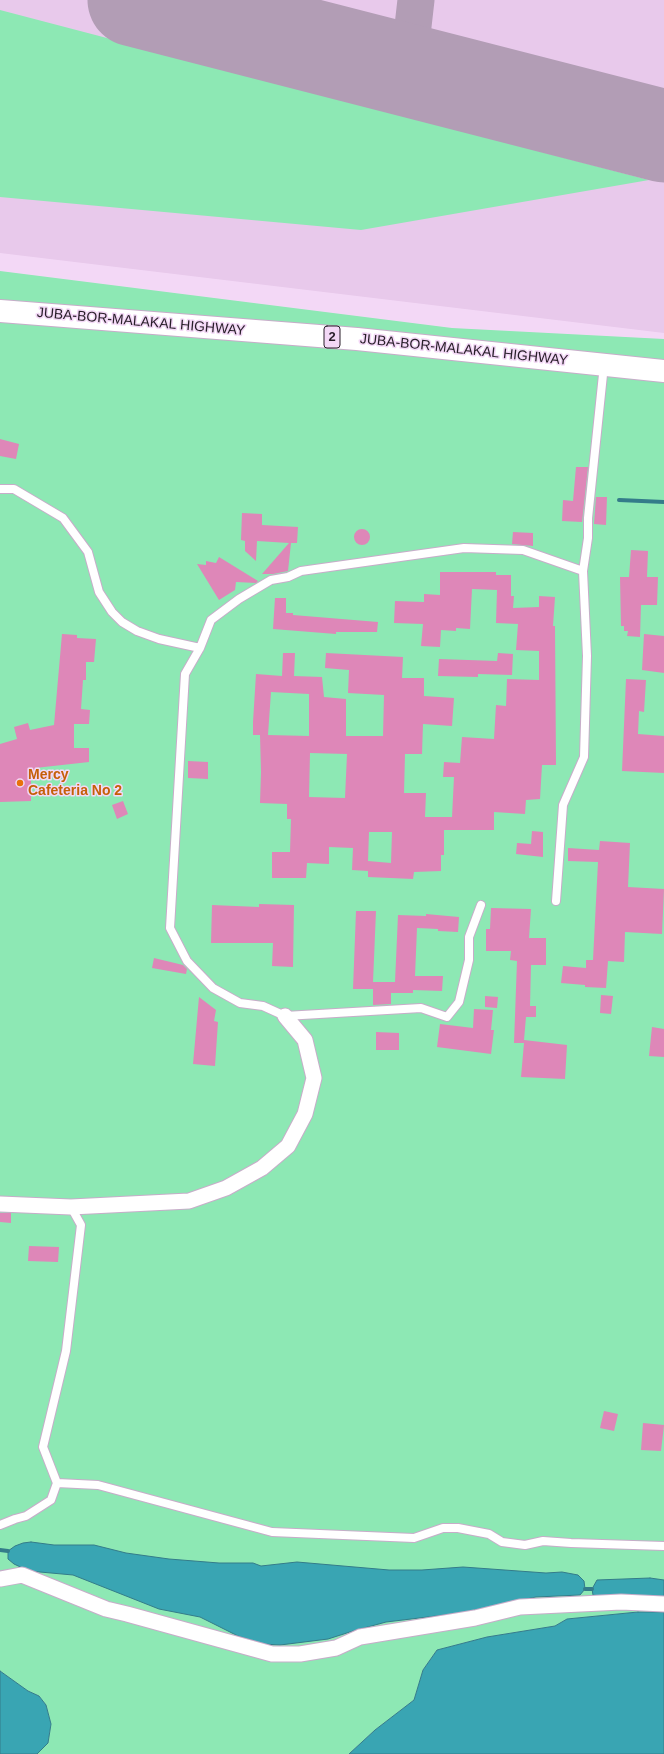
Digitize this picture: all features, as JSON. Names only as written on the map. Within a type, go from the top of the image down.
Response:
[{"type":"main road","name":"JUBA-BOR-MALAKAL HIGHWAY","points":[[0,311],[349,339],[664,371]]},
{"type":"street","points":[[0,1204],[71,1207],[189,1200],[226,1188],[262,1168],[288,1146],[305,1114],[314,1078],[305,1040],[285,1016]]},
{"type":"street","points":[[0,1579],[22,1575],[106,1609],[272,1654],[300,1654],[336,1648],[360,1638],[475,1618],[520,1607],[621,1602],[664,1604]]},
{"type":"lane","points":[[556,901],[563,805],[584,757],[587,656],[583,572],[588,538],[588,518],[604,364]]},
{"type":"lane","points":[[0,489],[14,489],[63,518],[88,552],[99,592],[112,612],[122,622],[137,631],[159,639],[200,648]]},
{"type":"lane","points":[[482,905],[469,936],[469,960],[459,1002],[447,1017],[421,1008],[285,1016],[263,1006],[240,1003],[213,988],[187,962],[170,928],[185,674],[200,648],[211,620],[239,599],[271,580],[288,577],[301,571],[464,548],[522,550],[583,572]]},
{"type":"lane","points":[[0,1525],[15,1518],[26,1516],[51,1500],[57,1483],[43,1447],[66,1351],[81,1225],[71,1207]]},
{"type":"lane","points":[[57,1483],[98,1485],[272,1532],[414,1538],[443,1528],[458,1528],[489,1534],[502,1542],[525,1546],[543,1541],[664,1546]]},
{"type":"shaded area","points":[[0,0],[664,0],[664,333],[0,253]]},
{"type":"green space","points":[[0,10],[649,180],[361,230],[0,197]]},
{"type":"green space","points":[[0,271],[452,328],[664,339],[664,1612],[638,1612],[567,1619],[555,1626],[487,1637],[437,1650],[423,1670],[414,1700],[375,1730],[349,1754],[37,1754],[48,1743],[51,1724],[46,1705],[39,1696],[28,1691],[0,1671]]},
{"type":"water","points":[[31,1542],[54,1545],[94,1545],[126,1553],[169,1559],[219,1563],[253,1563],[261,1566],[297,1562],[389,1570],[422,1570],[463,1567],[546,1573],[562,1572],[578,1575],[584,1581],[585,1589],[580,1595],[536,1597],[461,1613],[386,1622],[328,1639],[280,1645],[263,1644],[238,1636],[200,1617],[159,1609],[73,1575],[29,1571],[14,1564],[8,1559],[8,1551],[15,1546]]},
{"type":"water","points":[[650,1578],[664,1580],[664,1597],[612,1598],[593,1595],[592,1589],[597,1580]]},
{"type":"water","points":[[638,1612],[664,1612],[664,1754],[349,1754],[375,1730],[414,1700],[423,1670],[437,1650],[487,1637],[555,1626],[567,1619]]},
{"type":"water","points":[[0,1671],[28,1691],[39,1696],[46,1705],[51,1724],[48,1743],[37,1754],[0,1754]]},
{"type":"building","points":[[0,439],[19,444],[16,459],[0,456]]},
{"type":"building","points":[[576,467],[588,467],[582,522],[562,521],[563,500],[573,501]]},
{"type":"building","points":[[596,497],[607,497],[606,525],[594,524]]},
{"type":"building","points":[[242,513],[262,514],[262,525],[298,527],[297,543],[291,543],[288,571],[273,574],[262,574],[289,543],[257,541],[256,561],[245,551],[245,541],[241,540]]},
{"type":"building","points":[[362,529],[369,534],[370,537],[365,544],[362,545],[355,540],[354,537],[359,530]]},
{"type":"building","points":[[513,532],[533,533],[533,546],[512,544]]},
{"type":"building","points":[[631,550],[648,551],[647,577],[658,577],[657,605],[641,605],[640,637],[627,636],[628,631],[624,631],[624,626],[621,626],[620,577],[629,577]]},
{"type":"building","points":[[219,557],[258,581],[256,583],[236,582],[235,590],[219,600],[197,564],[206,565],[206,561],[216,563]]},
{"type":"building","points":[[440,572],[496,572],[496,575],[511,575],[511,596],[514,596],[513,608],[539,607],[539,596],[555,597],[553,626],[555,626],[556,765],[542,765],[540,799],[526,800],[525,814],[494,812],[494,830],[444,830],[444,855],[441,855],[441,871],[414,872],[413,879],[368,877],[368,871],[352,870],[353,848],[329,847],[329,864],[307,863],[306,878],[272,878],[272,852],[290,852],[291,819],[287,819],[287,804],[260,803],[260,735],[253,735],[253,722],[256,674],[282,676],[283,653],[295,653],[294,676],[322,677],[324,697],[346,699],[346,736],[383,736],[384,695],[348,693],[349,670],[325,668],[326,653],[403,657],[402,678],[424,678],[424,696],[454,698],[452,726],[423,724],[422,754],[405,754],[404,793],[426,793],[425,817],[452,817],[454,777],[443,777],[444,762],[460,763],[462,737],[494,739],[496,705],[506,706],[507,679],[539,680],[539,651],[516,650],[518,624],[496,623],[497,590],[472,589],[470,629],[456,628],[456,631],[441,630],[440,647],[421,646],[423,624],[394,623],[395,601],[424,602],[424,594],[440,595]],"holes":[[[271,692],[309,694],[309,736],[268,735]],[[310,753],[347,754],[345,798],[309,797]],[[369,832],[392,832],[391,863],[368,861]]]},
{"type":"building","points":[[275,598],[286,598],[286,613],[293,613],[293,615],[378,622],[377,632],[336,632],[336,634],[273,629]]},
{"type":"building","points":[[62,634],[77,635],[77,638],[96,639],[94,662],[86,662],[86,680],[83,680],[81,709],[90,710],[89,724],[74,724],[74,748],[89,748],[89,762],[35,768],[36,770],[31,771],[31,801],[0,802],[0,744],[17,739],[14,727],[28,723],[30,730],[54,725]]},
{"type":"building","points":[[644,634],[664,636],[664,673],[642,670]]},
{"type":"building","points":[[498,653],[513,654],[512,675],[478,674],[478,677],[438,676],[439,659],[497,661]]},
{"type":"building","points":[[626,679],[646,680],[644,712],[639,711],[638,734],[664,736],[664,773],[622,771]]},
{"type":"building","points":[[188,761],[208,762],[208,779],[188,778]]},
{"type":"building","points":[[123,801],[128,814],[117,819],[112,805]]},
{"type":"building","points":[[532,831],[543,832],[543,857],[516,854],[517,843],[531,844]]},
{"type":"building","points":[[600,841],[630,843],[628,887],[664,889],[662,934],[625,932],[624,962],[608,961],[606,988],[585,987],[585,985],[561,983],[563,966],[586,968],[586,960],[593,960],[598,862],[568,861],[568,848],[599,850]]},
{"type":"building","points":[[259,904],[294,905],[293,967],[272,966],[273,943],[211,943],[212,905],[259,907]]},
{"type":"building","points":[[491,908],[531,909],[529,938],[546,938],[546,965],[531,965],[530,1006],[536,1006],[536,1017],[526,1017],[524,1040],[567,1045],[565,1079],[521,1077],[524,1043],[514,1043],[517,961],[510,960],[511,951],[486,951],[486,929],[490,929]]},
{"type":"building","points":[[356,911],[376,911],[373,982],[395,982],[398,915],[426,916],[426,914],[459,917],[458,932],[417,928],[415,976],[443,976],[442,991],[413,990],[413,993],[391,993],[391,1004],[373,1005],[373,989],[353,989]]},
{"type":"building","points":[[154,958],[183,965],[187,969],[186,974],[152,968]]},
{"type":"building","points":[[601,995],[613,996],[611,1014],[600,1013]]},
{"type":"building","points":[[485,996],[498,997],[497,1008],[485,1007]]},
{"type":"building","points":[[199,997],[216,1010],[214,1021],[218,1022],[215,1066],[193,1064]]},
{"type":"building","points":[[474,1009],[493,1010],[491,1030],[494,1030],[491,1054],[437,1047],[440,1024],[473,1028]]},
{"type":"building","points":[[652,1027],[664,1029],[664,1057],[649,1056]]},
{"type":"building","points":[[376,1032],[399,1033],[399,1050],[376,1050]]},
{"type":"building","points":[[0,1213],[11,1213],[11,1223],[0,1222]]},
{"type":"building","points":[[29,1246],[59,1247],[58,1262],[28,1261]]},
{"type":"building","points":[[604,1411],[618,1414],[614,1431],[600,1428]]},
{"type":"building","points":[[643,1423],[664,1425],[661,1451],[641,1450]]},
{"type":"waterway","points":[[619,500],[664,502]]},
{"type":"waterway","points":[[0,1550],[8,1551]]},
{"type":"waterway","points":[[585,1589],[592,1589]]},
{"type":"taxiway","points":[[408,70],[416,0]]},
{"type":"runway","points":[[134,0],[664,136]]},
{"type":"place","name":"Mercy Cafeteria No 2","points":[[20,783]]}]
